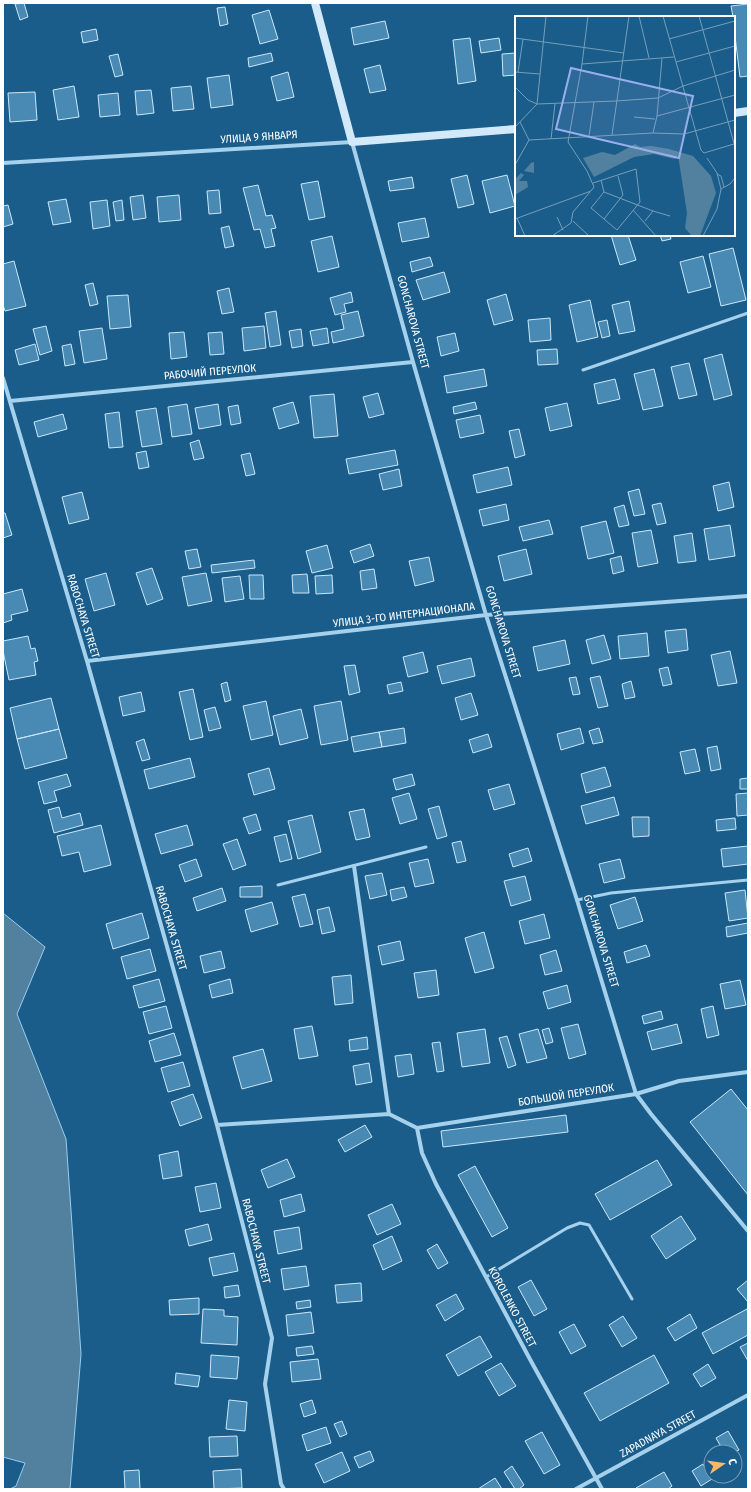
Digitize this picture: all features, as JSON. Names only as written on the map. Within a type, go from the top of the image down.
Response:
[{"type":"street","name":"GONCHAROVA STREET","points":[[315,3],[413,362],[486,615],[577,900],[636,1094],[748,1231]]},
{"type":"street","points":[[735,113],[748,112]]},
{"type":"street","name":"УЛИЦА 9 ЯНВАРЯ","points":[[3,163],[352,142],[515,129]]},
{"type":"street","name":"РАБОЧИЙ ПЕРЕУЛОК","points":[[10,401],[413,362]]},
{"type":"street","name":"RABOCHAYA STREET","points":[[3,378],[87,661],[217,1125],[272,1338],[265,1384],[281,1484],[284,1489]]},
{"type":"street","name":"УЛИЦА 3-ГО ИНТЕРНАЦИОНАЛА","points":[[87,661],[486,615],[748,596]]},
{"type":"street","points":[[354,866],[388,1114]]},
{"type":"street","name":"БОЛЬШОЙ ПЕРЕУЛОК","points":[[417,1128],[636,1094],[678,1081],[748,1072]]},
{"type":"street","points":[[217,1125],[388,1114],[417,1128]]},
{"type":"street","name":"KOROLENKO STREET","points":[[417,1128],[422,1153],[436,1184],[602,1489]]},
{"type":"street","name":"ZAPADNAYA STREET","points":[[576,1489],[748,1395]]},
{"type":"lane","points":[[583,370],[748,313]]},
{"type":"lane","points":[[278,885],[426,848]]},
{"type":"lane","points":[[577,900],[611,893],[748,880]]},
{"type":"lane","points":[[486,1277],[567,1228],[580,1223],[589,1225],[632,1299]]},
{"type":"water","points":[[3,913],[45,947],[17,1014],[66,1139],[81,1354],[70,1489],[10,1489],[16,1486],[25,1463],[3,1457]]},
{"type":"building","points":[[24,3],[28,17],[20,20],[15,4]]},
{"type":"building","points":[[748,4],[748,76],[740,77],[735,36],[735,16],[733,16],[731,6]]},
{"type":"building","points":[[225,7],[228,24],[220,26],[217,8]]},
{"type":"building","points":[[269,10],[278,39],[260,44],[252,15]]},
{"type":"building","points":[[385,21],[389,38],[354,45],[351,28]]},
{"type":"building","points":[[96,29],[98,40],[83,43],[81,32]]},
{"type":"building","points":[[470,38],[476,81],[458,84],[453,40]]},
{"type":"building","points":[[499,38],[501,50],[481,53],[479,41]]},
{"type":"building","points":[[271,53],[273,61],[249,67],[248,58]]},
{"type":"building","points":[[515,53],[515,75],[503,76],[502,54]]},
{"type":"building","points":[[118,54],[123,75],[115,77],[109,56]]},
{"type":"building","points":[[380,65],[386,90],[370,93],[364,69]]},
{"type":"building","points":[[288,72],[294,97],[277,101],[271,77]]},
{"type":"building","points":[[229,75],[233,105],[211,108],[207,78]]},
{"type":"building","points":[[74,86],[79,117],[58,120],[53,90]]},
{"type":"building","points":[[191,86],[194,109],[173,111],[171,88]]},
{"type":"building","points":[[151,90],[154,113],[137,115],[135,91]]},
{"type":"building","points":[[35,92],[37,120],[10,122],[8,93]]},
{"type":"building","points":[[118,93],[120,115],[100,117],[98,95]]},
{"type":"building","points":[[467,175],[474,204],[458,208],[451,179]]},
{"type":"building","points":[[507,175],[515,206],[490,213],[482,181]]},
{"type":"building","points":[[412,177],[414,188],[390,191],[388,181]]},
{"type":"building","points":[[318,181],[325,217],[309,220],[301,184]]},
{"type":"building","points":[[258,185],[266,216],[272,215],[276,228],[271,229],[275,246],[265,248],[260,229],[254,230],[243,188]]},
{"type":"building","points":[[219,190],[221,213],[209,214],[207,191]]},
{"type":"building","points":[[143,195],[146,218],[133,220],[130,197]]},
{"type":"building","points":[[179,195],[181,220],[159,222],[157,197]]},
{"type":"building","points":[[66,199],[71,222],[53,225],[48,202]]},
{"type":"building","points":[[107,200],[110,226],[93,229],[90,202]]},
{"type":"building","points":[[122,200],[124,220],[116,221],[113,202]]},
{"type":"building","points":[[8,205],[13,224],[3,227],[3,206]]},
{"type":"building","points":[[425,218],[429,237],[402,242],[398,223]]},
{"type":"building","points":[[229,226],[234,246],[225,248],[221,228]]},
{"type":"building","points":[[332,236],[339,267],[318,272],[311,241]]},
{"type":"building","points":[[611,236],[628,236],[636,260],[620,265]]},
{"type":"building","points":[[660,236],[670,236],[671,239],[662,241]]},
{"type":"building","points":[[733,248],[746,300],[721,306],[709,254]]},
{"type":"building","points":[[703,256],[711,287],[688,293],[680,262]]},
{"type":"building","points":[[430,257],[433,266],[412,272],[410,262]]},
{"type":"building","points":[[14,261],[26,306],[5,311],[3,305],[3,264]]},
{"type":"building","points":[[444,272],[450,292],[423,300],[416,280]]},
{"type":"building","points":[[93,283],[98,304],[90,306],[85,285]]},
{"type":"building","points":[[229,288],[234,312],[222,314],[217,291]]},
{"type":"building","points":[[351,292],[353,302],[344,304],[346,312],[335,315],[330,298]]},
{"type":"building","points":[[506,294],[513,320],[494,325],[487,300]]},
{"type":"building","points":[[128,295],[131,327],[110,329],[107,296]]},
{"type":"building","points":[[590,300],[598,337],[577,342],[569,305]]},
{"type":"building","points":[[629,301],[635,331],[619,334],[612,305]]},
{"type":"building","points":[[276,311],[281,345],[270,347],[265,313]]},
{"type":"building","points":[[358,311],[364,336],[333,343],[331,332],[344,329],[341,315]]},
{"type":"building","points":[[550,318],[551,340],[530,342],[528,320]]},
{"type":"building","points":[[607,320],[610,336],[602,338],[598,322]]},
{"type":"building","points":[[46,326],[52,351],[40,355],[33,329]]},
{"type":"building","points":[[264,326],[266,348],[244,351],[242,328]]},
{"type":"building","points":[[102,328],[107,359],[84,363],[79,331]]},
{"type":"building","points":[[327,328],[329,343],[313,346],[310,331]]},
{"type":"building","points":[[301,329],[303,346],[292,348],[289,331]]},
{"type":"building","points":[[184,332],[187,357],[171,359],[169,333]]},
{"type":"building","points":[[222,332],[224,354],[210,355],[208,333]]},
{"type":"building","points":[[455,333],[459,351],[441,356],[437,337]]},
{"type":"building","points":[[35,344],[39,360],[19,365],[15,350]]},
{"type":"building","points":[[71,344],[75,364],[65,366],[62,346]]},
{"type":"building","points":[[557,349],[558,364],[538,365],[537,350]]},
{"type":"building","points":[[722,354],[732,395],[714,400],[704,359]]},
{"type":"building","points":[[689,363],[697,395],[679,399],[671,367]]},
{"type":"building","points":[[484,369],[487,386],[447,393],[444,376]]},
{"type":"building","points":[[654,369],[663,406],[643,410],[634,374]]},
{"type":"building","points":[[615,379],[620,399],[598,404],[594,384]]},
{"type":"building","points":[[378,393],[384,414],[369,418],[363,397]]},
{"type":"building","points":[[334,394],[338,436],[314,438],[310,396]]},
{"type":"building","points":[[293,402],[299,423],[279,429],[273,408]]},
{"type":"building","points":[[475,402],[477,409],[454,414],[453,407]]},
{"type":"building","points":[[567,403],[572,426],[550,431],[545,408]]},
{"type":"building","points":[[187,404],[192,434],[172,437],[168,407]]},
{"type":"building","points":[[218,404],[221,425],[199,429],[195,408]]},
{"type":"building","points":[[238,405],[241,423],[231,425],[228,407]]},
{"type":"building","points":[[156,408],[162,444],[142,447],[136,411]]},
{"type":"building","points":[[119,412],[123,447],[109,448],[105,414]]},
{"type":"building","points":[[63,414],[67,429],[38,437],[34,422]]},
{"type":"building","points":[[480,415],[484,433],[460,438],[456,420]]},
{"type":"building","points":[[519,429],[525,455],[515,458],[509,431]]},
{"type":"building","points":[[199,440],[204,458],[194,460],[190,443]]},
{"type":"building","points":[[395,450],[398,465],[349,474],[346,459]]},
{"type":"building","points":[[146,451],[149,467],[139,469],[136,453]]},
{"type":"building","points":[[250,453],[255,474],[246,476],[241,455]]},
{"type":"building","points":[[508,467],[512,485],[477,493],[473,475]]},
{"type":"building","points":[[399,469],[402,486],[383,490],[379,474]]},
{"type":"building","points":[[729,482],[734,507],[718,511],[713,486]]},
{"type":"building","points":[[639,489],[645,514],[634,516],[628,492]]},
{"type":"building","points":[[82,492],[89,519],[69,524],[62,497]]},
{"type":"building","points":[[661,503],[666,523],[657,525],[652,505]]},
{"type":"building","points":[[506,504],[509,520],[483,526],[479,510]]},
{"type":"building","points":[[624,505],[629,525],[619,527],[614,508]]},
{"type":"building","points":[[3,513],[5,513],[12,535],[3,538]]},
{"type":"building","points":[[549,520],[553,534],[523,541],[519,527]]},
{"type":"building","points":[[606,521],[614,553],[588,559],[581,527]]},
{"type":"building","points":[[730,525],[735,556],[709,560],[704,529]]},
{"type":"building","points":[[651,530],[658,563],[638,567],[632,533]]},
{"type":"building","points":[[692,533],[696,561],[678,563],[674,536]]},
{"type":"building","points":[[370,544],[374,556],[354,563],[350,551]]},
{"type":"building","points":[[327,545],[333,568],[312,573],[306,551]]},
{"type":"building","points":[[197,549],[201,567],[189,569],[185,551]]},
{"type":"building","points":[[526,549],[532,574],[504,581],[498,556]]},
{"type":"building","points":[[621,556],[624,571],[613,574],[610,559]]},
{"type":"building","points":[[429,557],[434,581],[415,586],[409,561]]},
{"type":"building","points":[[254,560],[255,568],[212,573],[211,565]]},
{"type":"building","points":[[152,568],[163,599],[147,605],[136,573]]},
{"type":"building","points":[[374,569],[377,588],[362,590],[360,571]]},
{"type":"building","points":[[106,573],[115,605],[94,611],[85,579]]},
{"type":"building","points":[[206,573],[212,601],[188,606],[182,577]]},
{"type":"building","points":[[307,574],[309,593],[293,593],[292,575]]},
{"type":"building","points":[[249,575],[263,575],[264,599],[250,599]]},
{"type":"building","points":[[332,575],[333,593],[316,594],[315,576]]},
{"type":"building","points":[[240,576],[244,599],[225,602],[222,578]]},
{"type":"building","points":[[22,589],[28,611],[11,615],[12,620],[3,623],[3,594]]},
{"type":"building","points":[[686,629],[688,650],[668,653],[665,631]]},
{"type":"building","points":[[647,633],[649,656],[620,659],[618,636]]},
{"type":"building","points":[[604,635],[611,659],[592,664],[586,640]]},
{"type":"building","points":[[28,636],[31,649],[35,648],[38,661],[34,662],[36,675],[9,680],[3,651],[3,641]]},
{"type":"building","points":[[565,640],[570,664],[538,671],[533,647]]},
{"type":"building","points":[[730,651],[737,683],[718,686],[711,655]]},
{"type":"building","points":[[423,652],[428,672],[408,677],[403,657]]},
{"type":"building","points":[[471,658],[475,676],[442,684],[437,666]]},
{"type":"building","points":[[355,665],[360,692],[349,695],[344,666]]},
{"type":"building","points":[[668,667],[672,684],[663,686],[659,669]]},
{"type":"building","points":[[600,676],[608,706],[598,708],[590,678]]},
{"type":"building","points":[[576,677],[580,694],[573,695],[569,678]]},
{"type":"building","points":[[631,681],[635,697],[625,699],[622,684]]},
{"type":"building","points":[[227,682],[231,700],[225,702],[221,684]]},
{"type":"building","points":[[401,682],[403,691],[389,694],[387,685]]},
{"type":"building","points":[[193,689],[203,737],[190,740],[179,692]]},
{"type":"building","points":[[141,692],[145,711],[123,716],[119,697]]},
{"type":"building","points":[[471,693],[478,715],[461,720],[455,698]]},
{"type":"building","points":[[51,698],[59,729],[17,739],[10,708]]},
{"type":"building","points":[[266,701],[273,735],[251,740],[243,706]]},
{"type":"building","points":[[341,701],[348,740],[321,745],[314,706]]},
{"type":"building","points":[[215,707],[221,728],[209,731],[204,710]]},
{"type":"building","points":[[301,709],[308,738],[280,745],[273,716]]},
{"type":"building","points":[[404,728],[406,743],[382,747],[379,732]]},
{"type":"building","points":[[580,728],[584,743],[561,750],[557,734]]},
{"type":"building","points":[[599,728],[603,742],[593,744],[589,731]]},
{"type":"building","points":[[59,729],[67,758],[25,769],[17,739]]},
{"type":"building","points":[[379,732],[382,747],[354,752],[351,737]]},
{"type":"building","points":[[488,734],[492,747],[473,753],[469,740]]},
{"type":"building","points":[[144,739],[150,759],[142,761],[136,742]]},
{"type":"building","points":[[717,746],[721,769],[711,771],[707,748]]},
{"type":"building","points":[[695,749],[700,771],[685,774],[680,752]]},
{"type":"building","points":[[190,758],[195,777],[149,789],[144,770]]},
{"type":"building","points":[[605,767],[611,786],[586,793],[581,774]]},
{"type":"building","points":[[269,768],[275,789],[254,795],[248,774]]},
{"type":"building","points":[[67,774],[71,786],[54,791],[57,801],[44,804],[38,782]]},
{"type":"building","points":[[412,774],[415,785],[396,790],[393,779]]},
{"type":"building","points":[[748,778],[748,789],[740,789],[740,779]]},
{"type":"building","points":[[509,784],[515,804],[494,810],[488,790]]},
{"type":"building","points":[[409,793],[417,819],[400,824],[392,798]]},
{"type":"building","points":[[748,793],[748,815],[737,816],[736,794]]},
{"type":"building","points":[[614,797],[619,815],[586,824],[581,806]]},
{"type":"building","points":[[439,806],[447,836],[437,839],[428,809]]},
{"type":"building","points":[[59,807],[62,818],[80,813],[83,825],[54,833],[48,810]]},
{"type":"building","points":[[364,809],[370,837],[356,840],[349,812]]},
{"type":"building","points":[[256,814],[261,830],[249,834],[243,818]]},
{"type":"building","points":[[312,815],[321,852],[298,859],[288,821]]},
{"type":"building","points":[[632,817],[649,817],[649,836],[633,837]]},
{"type":"building","points":[[735,818],[736,829],[717,831],[716,820]]},
{"type":"building","points":[[101,825],[111,865],[84,872],[79,852],[62,856],[57,836]]},
{"type":"building","points":[[187,825],[193,845],[161,854],[155,834]]},
{"type":"building","points":[[286,834],[292,859],[280,862],[274,837]]},
{"type":"building","points":[[237,839],[246,865],[233,870],[223,844]]},
{"type":"building","points":[[461,841],[466,861],[457,863],[452,843]]},
{"type":"building","points":[[748,846],[748,864],[723,867],[721,849]]},
{"type":"building","points":[[528,848],[532,861],[513,867],[509,854]]},
{"type":"building","points":[[196,859],[202,876],[185,882],[179,865]]},
{"type":"building","points":[[428,859],[434,883],[415,887],[409,863]]},
{"type":"building","points":[[620,859],[625,878],[604,883],[599,864]]},
{"type":"building","points":[[382,873],[387,895],[370,899],[365,876]]},
{"type":"building","points":[[525,876],[531,900],[511,906],[504,881]]},
{"type":"building","points":[[262,886],[262,897],[240,897],[240,887]]},
{"type":"building","points":[[404,887],[407,897],[392,901],[390,890]]},
{"type":"building","points":[[222,888],[226,901],[197,911],[193,898]]},
{"type":"building","points":[[745,890],[748,918],[729,921],[725,893]]},
{"type":"building","points":[[305,894],[313,924],[300,927],[292,897]]},
{"type":"building","points":[[635,897],[643,921],[618,929],[610,905]]},
{"type":"building","points":[[272,902],[278,924],[251,932],[245,910]]},
{"type":"building","points":[[329,907],[335,931],[322,934],[317,910]]},
{"type":"building","points":[[142,913],[149,938],[113,949],[106,924]]},
{"type":"building","points":[[544,914],[550,938],[525,944],[519,921]]},
{"type":"building","points":[[748,923],[748,933],[727,937],[726,927]]},
{"type":"building","points":[[484,932],[494,968],[475,973],[465,938]]},
{"type":"building","points":[[400,941],[404,960],[382,965],[378,946]]},
{"type":"building","points":[[646,945],[650,956],[627,963],[624,952]]},
{"type":"building","points":[[150,949],[156,971],[127,979],[121,957]]},
{"type":"building","points":[[556,950],[562,971],[545,975],[540,955]]},
{"type":"building","points":[[221,951],[225,968],[204,973],[200,956]]},
{"type":"building","points":[[436,970],[439,995],[418,998],[414,973]]},
{"type":"building","points":[[351,975],[353,1003],[335,1005],[332,977]]},
{"type":"building","points":[[159,979],[165,1001],[139,1008],[133,986]]},
{"type":"building","points":[[230,979],[233,993],[212,998],[209,985]]},
{"type":"building","points":[[740,980],[746,1005],[725,1009],[720,984]]},
{"type":"building","points":[[567,985],[571,1002],[548,1009],[543,992]]},
{"type":"building","points":[[166,1006],[172,1028],[149,1034],[143,1012]]},
{"type":"building","points":[[713,1006],[719,1035],[707,1038],[701,1009]]},
{"type":"building","points":[[661,1011],[663,1019],[644,1024],[642,1016]]},
{"type":"building","points":[[578,1024],[586,1054],[569,1059],[561,1028]]},
{"type":"building","points":[[677,1024],[682,1043],[652,1050],[647,1032]]},
{"type":"building","points":[[312,1026],[318,1056],[299,1059],[294,1029]]},
{"type":"building","points":[[549,1028],[553,1042],[546,1044],[542,1030]]},
{"type":"building","points":[[485,1029],[490,1063],[462,1067],[457,1033]]},
{"type":"building","points":[[538,1029],[547,1058],[527,1063],[519,1034]]},
{"type":"building","points":[[174,1033],[181,1055],[155,1062],[149,1041]]},
{"type":"building","points":[[507,1036],[516,1065],[508,1068],[499,1038]]},
{"type":"building","points":[[367,1037],[368,1049],[350,1051],[349,1040]]},
{"type":"building","points":[[440,1042],[444,1071],[437,1072],[432,1043]]},
{"type":"building","points":[[263,1049],[272,1081],[242,1089],[233,1057]]},
{"type":"building","points":[[411,1054],[414,1074],[398,1077],[395,1056]]},
{"type":"building","points":[[183,1062],[190,1086],[168,1092],[161,1068]]},
{"type":"building","points":[[369,1063],[372,1082],[356,1085],[353,1066]]},
{"type":"building","points":[[731,1089],[748,1110],[748,1195],[690,1122]]},
{"type":"building","points":[[193,1094],[202,1118],[180,1126],[171,1102]]},
{"type":"building","points":[[566,1115],[568,1132],[443,1147],[441,1131]]},
{"type":"building","points":[[365,1125],[372,1137],[345,1152],[338,1140]]},
{"type":"building","points":[[178,1151],[182,1176],[163,1179],[159,1155]]},
{"type":"building","points":[[287,1159],[295,1177],[268,1188],[261,1170]]},
{"type":"building","points":[[657,1160],[672,1185],[610,1220],[595,1194]]},
{"type":"building","points":[[475,1166],[508,1228],[492,1237],[458,1175]]},
{"type":"building","points":[[216,1183],[221,1208],[200,1212],[195,1187]]},
{"type":"building","points":[[301,1194],[305,1211],[284,1217],[280,1200]]},
{"type":"building","points":[[392,1204],[401,1224],[377,1235],[368,1215]]},
{"type":"building","points":[[681,1216],[696,1239],[666,1259],[651,1236]]},
{"type":"building","points":[[208,1224],[212,1240],[189,1246],[185,1230]]},
{"type":"building","points":[[299,1227],[302,1249],[278,1254],[274,1231]]},
{"type":"building","points":[[392,1236],[402,1261],[383,1270],[373,1245]]},
{"type":"building","points":[[437,1244],[448,1263],[438,1269],[427,1250]]},
{"type":"building","points":[[234,1253],[238,1271],[213,1276],[209,1258]]},
{"type":"building","points":[[306,1266],[309,1286],[284,1290],[281,1269]]},
{"type":"building","points":[[531,1280],[547,1309],[534,1316],[518,1287]]},
{"type":"building","points":[[748,1280],[748,1302],[737,1289]]},
{"type":"building","points":[[361,1283],[362,1301],[337,1303],[335,1285]]},
{"type":"building","points":[[238,1285],[240,1296],[225,1298],[224,1287]]},
{"type":"building","points":[[456,1294],[464,1309],[445,1321],[436,1305]]},
{"type":"building","points":[[199,1298],[199,1314],[170,1315],[169,1300]]},
{"type":"building","points":[[310,1300],[311,1307],[297,1309],[296,1302]]},
{"type":"building","points":[[203,1309],[224,1310],[224,1316],[238,1317],[237,1345],[201,1343]]},
{"type":"building","points":[[747,1309],[748,1335],[713,1354],[702,1333]]},
{"type":"building","points":[[311,1312],[314,1333],[288,1336],[286,1315]]},
{"type":"building","points":[[690,1314],[697,1328],[675,1341],[667,1328]]},
{"type":"building","points":[[623,1316],[637,1338],[622,1347],[609,1325]]},
{"type":"building","points":[[574,1324],[586,1346],[571,1354],[559,1332]]},
{"type":"building","points":[[480,1336],[492,1357],[458,1376],[446,1355]]},
{"type":"building","points":[[748,1343],[748,1361],[740,1347]]},
{"type":"building","points":[[312,1346],[314,1354],[297,1356],[296,1348]]},
{"type":"building","points":[[211,1355],[239,1357],[237,1379],[210,1377]]},
{"type":"building","points":[[654,1355],[669,1383],[600,1421],[584,1393]]},
{"type":"building","points":[[318,1359],[321,1379],[292,1382],[290,1362]]},
{"type":"building","points":[[501,1363],[516,1386],[499,1396],[485,1372]]},
{"type":"building","points":[[708,1364],[716,1378],[701,1387],[693,1374]]},
{"type":"building","points":[[176,1373],[200,1376],[198,1387],[175,1384]]},
{"type":"building","points":[[229,1400],[247,1402],[245,1431],[226,1429]]},
{"type":"building","points":[[312,1400],[316,1413],[304,1417],[300,1404]]},
{"type":"building","points":[[342,1421],[347,1434],[340,1437],[334,1424]]},
{"type":"building","points":[[326,1427],[331,1443],[307,1451],[302,1435]]},
{"type":"building","points":[[728,1431],[736,1444],[719,1444],[716,1438]]},
{"type":"building","points":[[542,1432],[560,1465],[544,1474],[525,1441]]},
{"type":"building","points":[[237,1436],[238,1456],[210,1457],[209,1437]]},
{"type":"building","points":[[370,1451],[374,1461],[359,1468],[354,1457]]},
{"type":"building","points":[[342,1452],[350,1471],[324,1483],[315,1464]]},
{"type":"building","points":[[703,1464],[704,1484],[701,1486],[692,1471]]},
{"type":"building","points":[[512,1466],[524,1485],[519,1489],[515,1489],[504,1472]]},
{"type":"building","points":[[241,1469],[242,1488],[214,1489],[213,1471]]},
{"type":"building","points":[[139,1470],[140,1489],[125,1489],[124,1471]]},
{"type":"building","points":[[664,1472],[672,1486],[668,1489],[636,1488]]},
{"type":"building","points":[[495,1478],[502,1489],[478,1489]]}]
